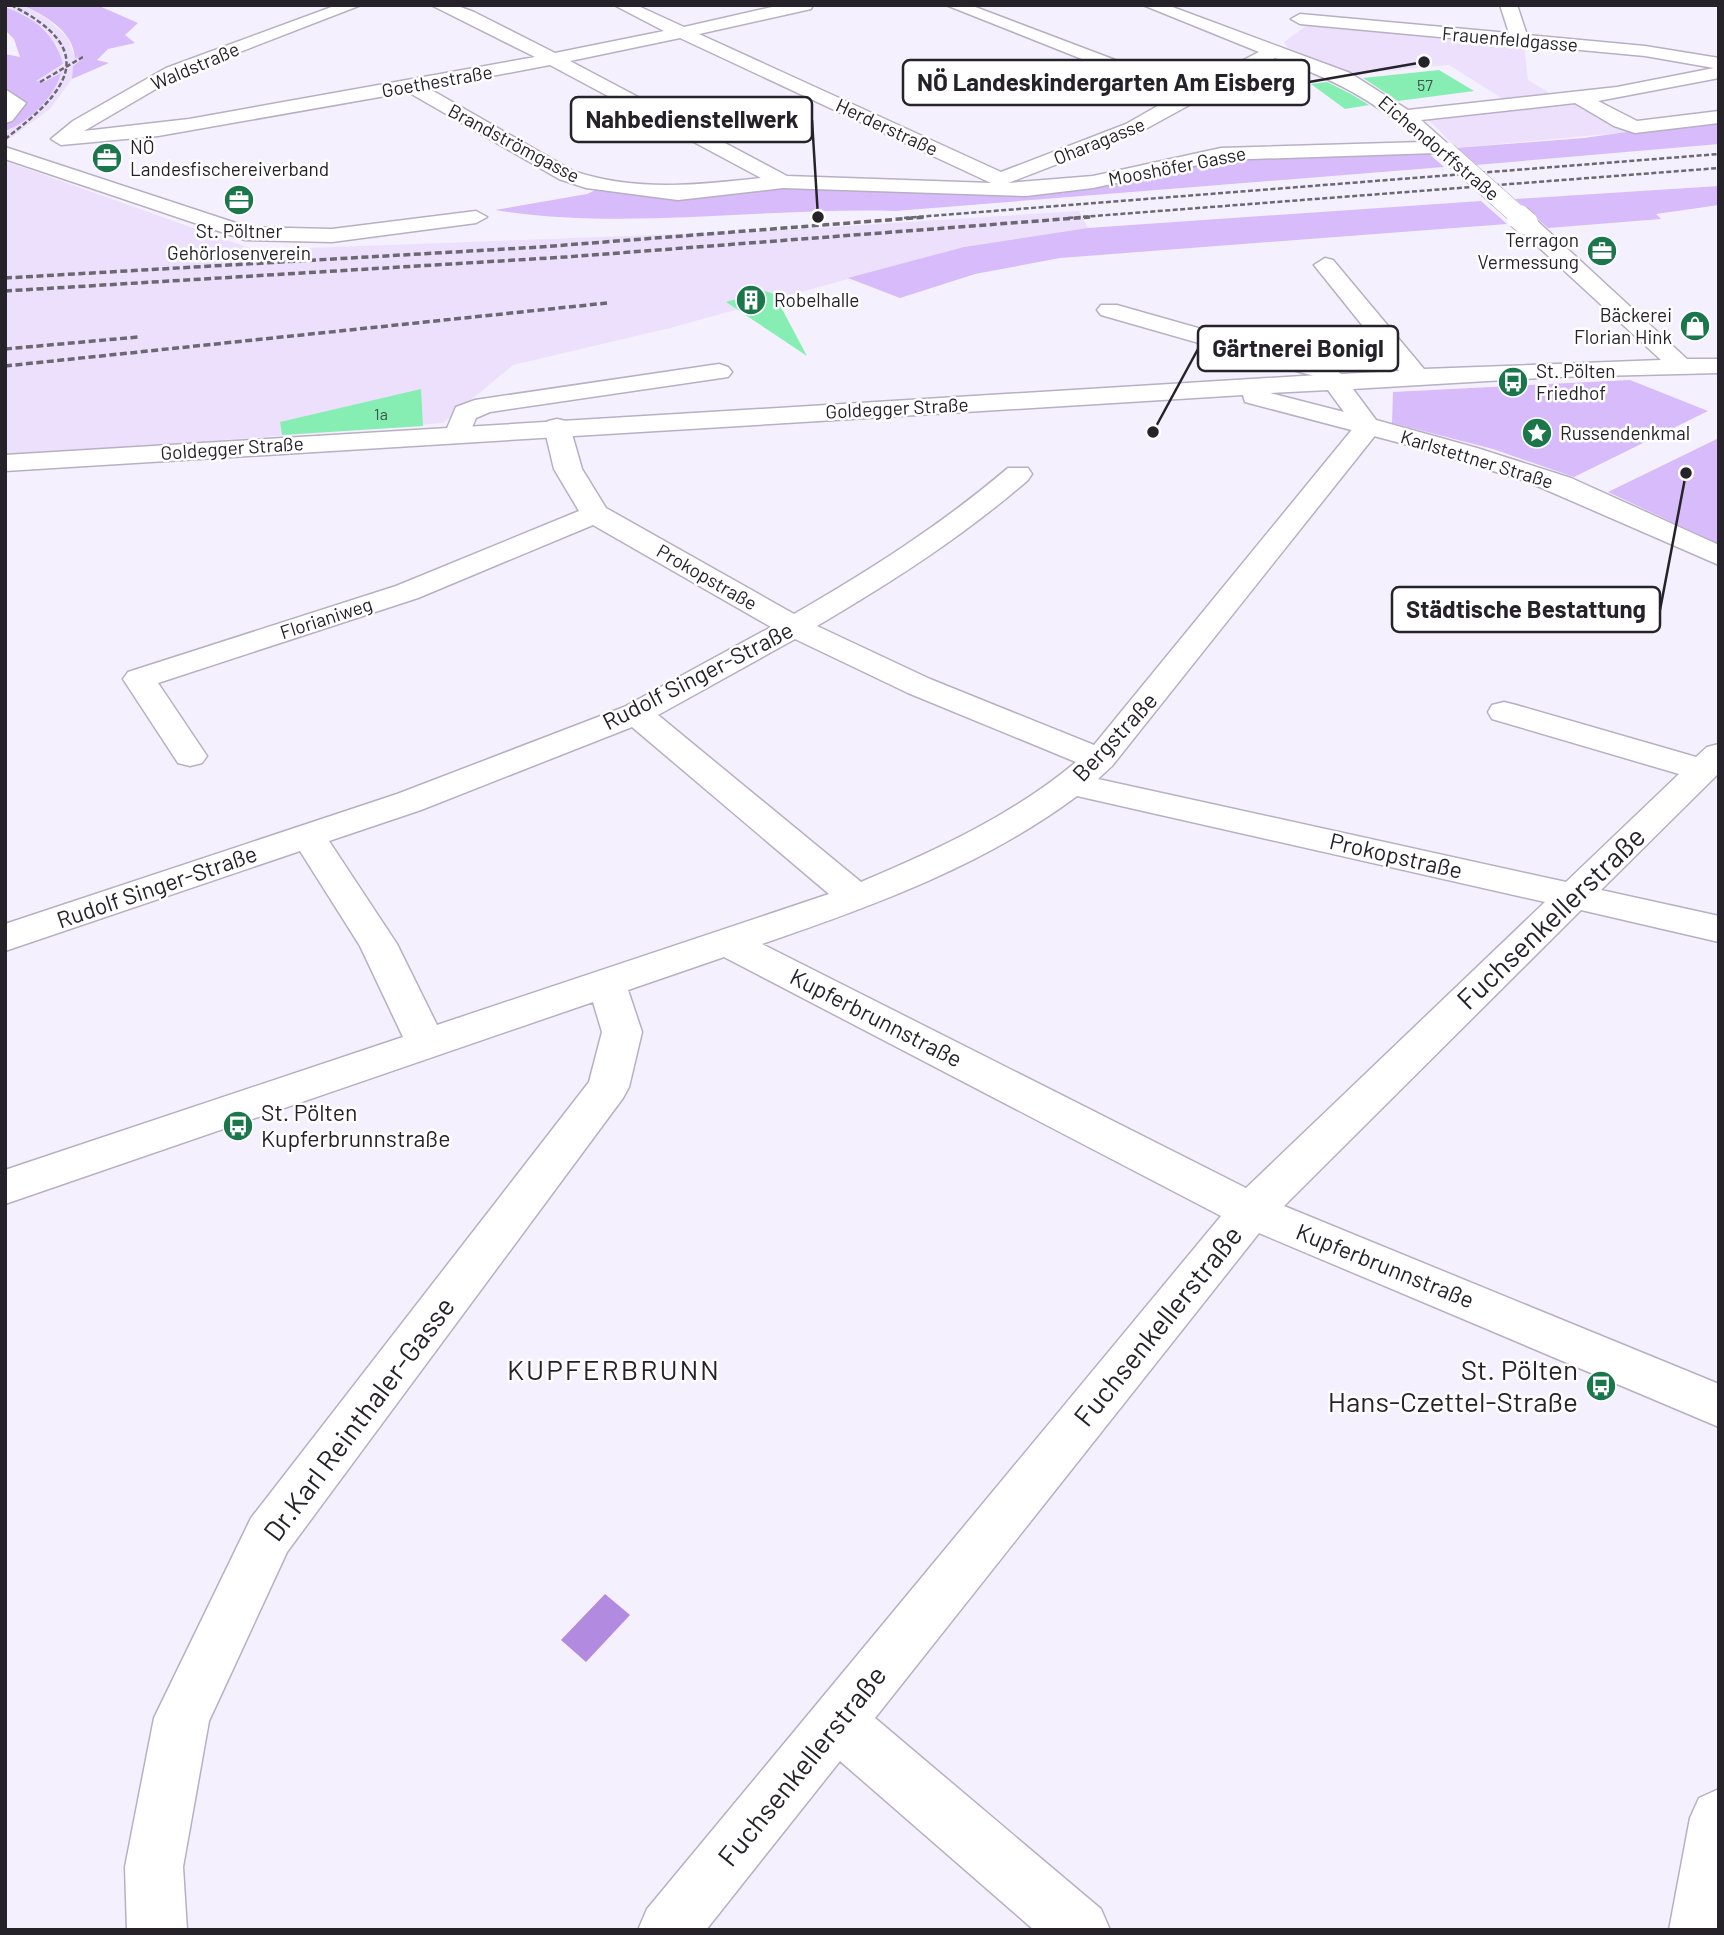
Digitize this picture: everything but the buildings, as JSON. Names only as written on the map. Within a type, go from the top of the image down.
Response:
[{"type":"street","name":"Waldstraße","points":[[6,153],[41,147],[65,138],[80,125],[172,72],[353,5]]},
{"type":"street","points":[[439,5],[468,16],[555,60],[783,182]]},
{"type":"street","name":"Herderstraße","points":[[622,5],[999,184]]},
{"type":"street","name":"Goethestraße","points":[[65,138],[116,137],[411,86],[555,60],[805,5]]},
{"type":"street","points":[[954,5],[1193,96]]},
{"type":"street","name":"Eichendorffstraße","points":[[1151,5],[1343,77],[1405,116],[1527,223],[1659,343],[1680,366]]},
{"type":"street","points":[[1508,5],[1520,40]]},
{"type":"street","name":"Oharagasse","points":[[999,184],[1133,128],[1193,96],[1268,48],[1306,12]]},
{"type":"street","name":"Frauenfeldgasse","points":[[1306,12],[1520,40],[1645,51],[1719,63]]},
{"type":"street","points":[[1405,116],[1579,98],[1664,86],[1719,72]]},
{"type":"street","name":"Brandströmgasse","points":[[411,86],[566,175],[586,182],[678,194],[783,182],[938,189],[999,184]]},
{"type":"street","points":[[5,95],[16,103],[5,117]]},
{"type":"street","points":[[1579,98],[1635,127],[1719,117]]},
{"type":"street","name":"Mooshöfer Gasse","points":[[999,184],[1026,190],[1093,182],[1222,154],[1254,151],[1443,150]]},
{"type":"street","points":[[6,153],[50,170],[245,233],[268,236],[374,231],[476,217]]},
{"type":"street","points":[[1325,265],[1417,377]]},
{"type":"street","points":[[1109,310],[1323,371],[1335,382],[1368,427]]},
{"type":"street","name":"Goldegger Straße","points":[[5,463],[557,427],[1557,369],[1719,366]]},
{"type":"street","points":[[458,433],[466,413],[484,405],[719,372]]},
{"type":"street","points":[[1302,384],[1330,418]]},
{"type":"street","name":"Karlstettner Straße","points":[[1225,389],[1436,444],[1540,476],[1589,495],[1719,556]]},
{"type":"street","name":"Prokopstraße","points":[[557,427],[568,469],[595,514],[794,627],[919,686],[1100,759]]},
{"type":"street","name":"Bergstraße","points":[[729,943],[857,898],[925,870],[994,835],[1073,784],[1100,759],[1368,427]]},
{"type":"street","name":"Rudolf Singer-Straße","points":[[5,938],[479,776],[636,714],[794,627],[904,562],[970,515],[1018,474]]},
{"type":"street","name":"Florianiweg","points":[[190,756],[139,679],[407,592],[595,514]]},
{"type":"street","name":"Fuchsenkellerstraße","points":[[1504,712],[1710,762]]},
{"type":"street","points":[[636,714],[857,898]]},
{"type":"street","name":"Fuchsenkellerstraße","points":[[668,1930],[1251,1211],[1710,762]]},
{"type":"street","name":"Prokopstraße","points":[[1073,784],[1719,929]]},
{"type":"street","points":[[308,836],[378,944],[426,1042]]},
{"type":"street","points":[[5,1187],[426,1042],[729,943]]},
{"type":"street","name":"Kupferbrunnstraße","points":[[729,943],[1251,1211],[1719,1406]]},
{"type":"street","name":"Dr.Karl Reinthaler-Gasse","points":[[157,1930],[154,1867],[182,1718],[228,1620],[269,1535],[608,1087],[622,1032],[607,985]]},
{"type":"street","points":[[838,1723],[1080,1930]]},
{"type":"street","points":[[1699,1930],[1719,1818]]},
{"type":"shaded area","points":[[5,5],[22,5],[46,18],[67,37],[75,58],[86,57],[69,68],[73,66],[72,79],[50,109],[5,142],[5,134],[45,101],[61,73],[44,82],[35,81],[67,63],[63,64],[57,45],[44,29]]},
{"type":"shaded area","points":[[22,5],[97,5],[138,23],[125,35],[135,43],[108,49],[97,60],[109,63],[72,79],[73,66],[85,57],[75,58],[69,39],[56,25]]},
{"type":"shaded area","points":[[5,7],[42,28],[55,44],[63,64],[36,81],[44,82],[61,73],[47,100],[23,122],[5,131],[5,54],[20,57],[14,39],[5,30]]},
{"type":"shaded area","points":[[1319,24],[1524,45],[1528,80],[1551,94],[1503,99],[1449,65],[1352,74],[1288,48],[1284,42],[1306,26]]},
{"type":"shaded area","points":[[1579,102],[1629,132],[1456,148],[1429,120]]},
{"type":"shaded area","points":[[1719,119],[1719,144],[1476,165],[1456,148],[1584,138]]},
{"type":"shaded area","points":[[1425,150],[1444,167],[895,211],[594,218],[495,210],[587,194],[602,187],[1025,192],[1224,155]]},
{"type":"shaded area","points":[[5,161],[255,250],[785,230],[1079,211],[1088,228],[964,247],[670,328],[513,365],[443,423],[5,457]]},
{"type":"shaded area","points":[[1719,186],[1719,205],[1656,214],[1661,219],[1548,228],[1515,199]]},
{"type":"shaded area","points":[[1481,201],[1507,224],[1060,258],[975,274],[900,298],[848,278],[964,247],[1088,228]]},
{"type":"shaded area","points":[[1630,380],[1708,411],[1574,477],[1493,449],[1392,423],[1393,392]]},
{"type":"shaded area","points":[[1719,438],[1719,544],[1608,492]]},
{"type":"shaded area","points":[[605,1594],[630,1615],[586,1662],[561,1640]]},
{"type":"railway","points":[[11,5],[39,22],[57,38],[65,54],[66,67]]},
{"type":"railway","points":[[66,67],[83,57]]},
{"type":"railway","points":[[5,139],[46,104],[59,87],[66,67]]},
{"type":"railway","points":[[40,82],[66,67]]},
{"type":"railway","points":[[904,218],[1719,154]]},
{"type":"railway","points":[[1068,218],[1719,168]]},
{"type":"railway","points":[[5,278],[540,247],[926,217]]},
{"type":"railway","points":[[5,291],[566,257],[1090,217]]},
{"type":"railway","points":[[5,366],[607,303]]},
{"type":"railway","points":[[5,349],[138,337]]},
{"type":"place","name":"NÖ Landeskindergarten Am Eisberg","points":[[1424,62]]},
{"type":"place","name":"NÖ Landesfischereiverband","points":[[107,158]]},
{"type":"place","name":"St. Pöltner Gehörlosenverein","points":[[239,200]]},
{"type":"place","name":"Nahbedienstellwerk","points":[[818,217]]},
{"type":"place","name":"Terragon Vermessung","points":[[1602,251]]},
{"type":"place","name":"Robelhalle","points":[[751,300]]},
{"type":"place","name":"Bäckerei Florian Hink","points":[[1695,326]]},
{"type":"place","name":"St. Pölten Friedhof","points":[[1513,382]]},
{"type":"place","name":"Gärtnerei Bonigl","points":[[1153,432]]},
{"type":"place","name":"Russendenkmal","points":[[1537,433]]},
{"type":"place","name":"Städtische Bestattung","points":[[1686,473]]},
{"type":"place","name":"St. Pölten Kupferbrunnstraße","points":[[238,1126]]},
{"type":"place","name":"St. Pölten Hans-Czettel-Straße","points":[[1601,1386]]},
{"type":"district","name":"KUPFERBRUNN","points":[[614,1370]]}]
